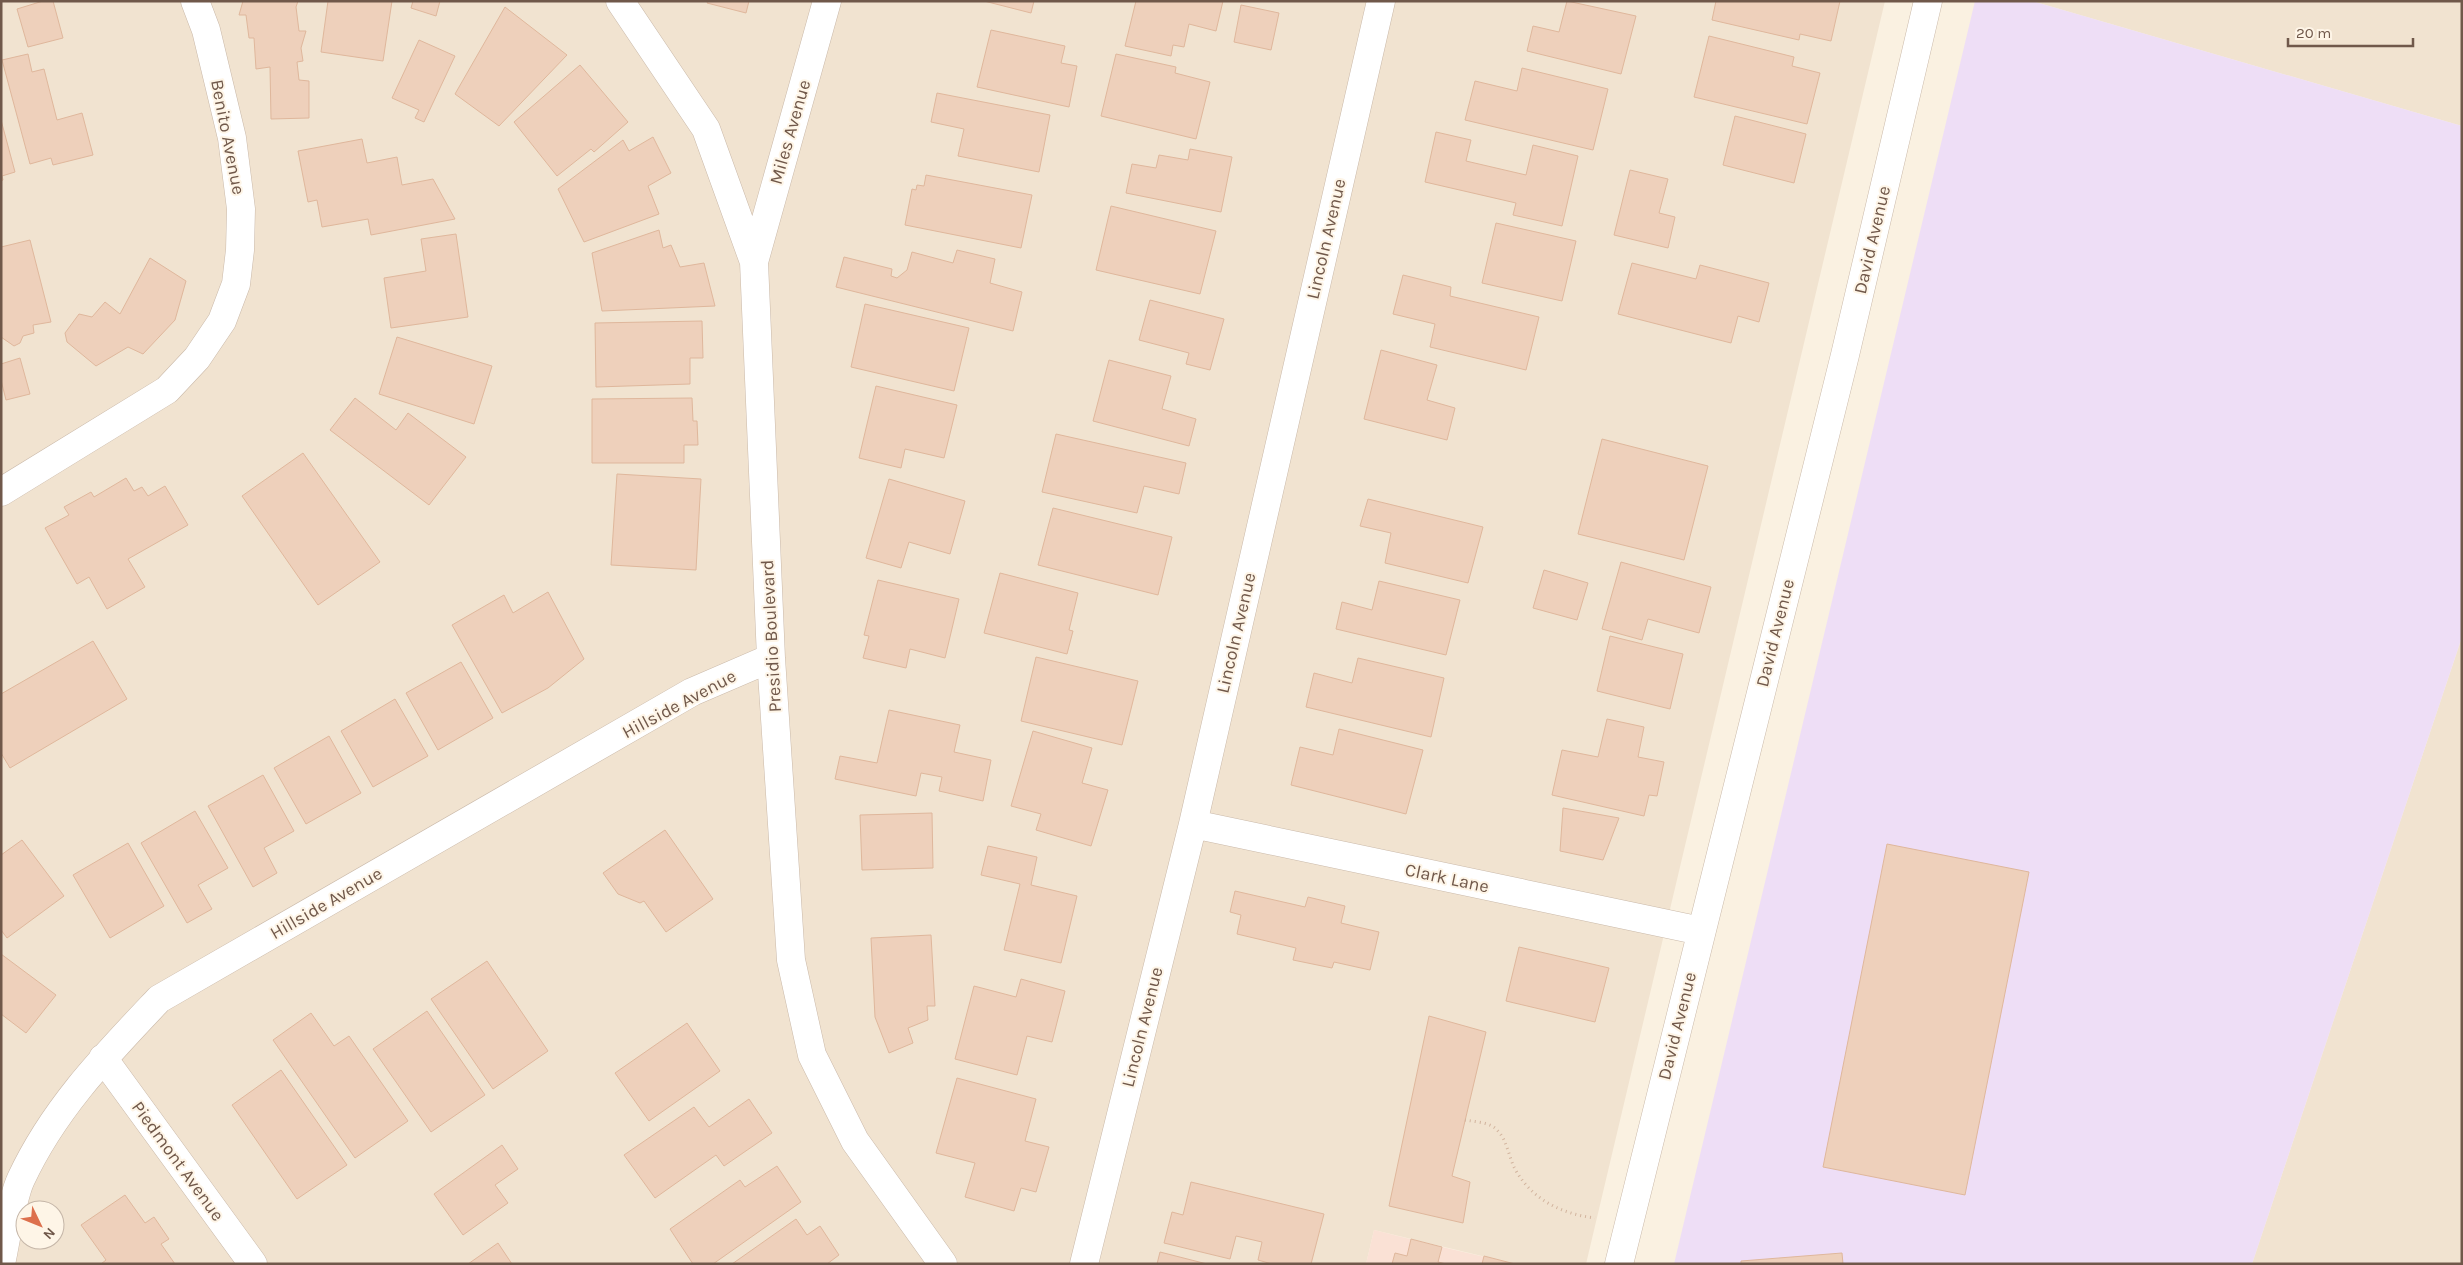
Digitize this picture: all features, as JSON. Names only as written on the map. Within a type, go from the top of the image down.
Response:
[{"type":"street","name":"Benito Avenue","points":[[1,492],[167,390],[197,358],[222,321],[236,284],[240,250],[241,210],[232,138],[206,30],[195,1]]},
{"type":"street","name":"Presidio Boulevard","points":[[620,1],[706,129],[754,262],[771,658],[790,960],[812,1055],[855,1141],[943,1264]]},
{"type":"street","name":"Miles Avenue","points":[[754,262],[827,1]]},
{"type":"street","name":"Lincoln Avenue","points":[[1084,1264],[1193,824],[1380,1]]},
{"type":"street","name":"David Avenue","points":[[1619,1264],[1844,356],[1928,1]]},
{"type":"street","name":"Hillside Avenue","points":[[1,1264],[20,1180],[59,1111],[103,1058],[159,999],[692,692],[771,658]]},
{"type":"street","name":"Clark Lane","points":[[1193,824],[1701,932]]},
{"type":"street","name":"Piedmont Avenue","points":[[103,1058],[252,1264]]},
{"type":"path","points":[[1466,1120],[1487,1124],[1498,1131],[1516,1171],[1549,1206],[1575,1215],[1629,1222]]},
{"type":"shaded area","points":[[1,1],[1885,1],[1586,1264],[1515,1264],[1374,1230],[1366,1264],[1,1264]]},
{"type":"shaded area","points":[[1975,1],[2032,1],[2462,126],[2462,637],[2252,1264],[1674,1264]]},
{"type":"shaded area","points":[[2032,1],[2462,1],[2462,126]]},
{"type":"shaded area","points":[[2462,637],[2462,1264],[2252,1264]]},
{"type":"shaded area","points":[[1374,1230],[1442,1247],[1515,1264],[1366,1264]]},
{"type":"building","points":[[43,1],[53,1],[63,38],[28,47],[17,9]]},
{"type":"building","points":[[243,1],[298,1],[296,7],[299,31],[306,31],[301,48],[303,61],[297,62],[299,80],[309,81],[309,118],[271,119],[270,67],[256,69],[254,38],[249,38],[246,15],[239,15]]},
{"type":"building","points":[[328,1],[392,1],[383,61],[321,52]]},
{"type":"building","points":[[413,1],[440,1],[436,16],[411,8]]},
{"type":"building","points":[[708,1],[749,1],[746,13],[707,3]]},
{"type":"building","points":[[984,1],[1034,1],[1031,13]]},
{"type":"building","points":[[1136,1],[1223,1],[1216,31],[1189,24],[1184,47],[1173,45],[1171,56],[1125,46]]},
{"type":"building","points":[[1567,1],[1636,16],[1621,74],[1527,51],[1533,26],[1559,32]]},
{"type":"building","points":[[1716,1],[1840,1],[1831,41],[1800,34],[1799,40],[1712,20]]},
{"type":"building","points":[[1241,5],[1279,13],[1271,50],[1234,42]]},
{"type":"building","points":[[505,7],[567,55],[499,126],[455,94]]},
{"type":"building","points":[[991,30],[1065,46],[1061,63],[1077,66],[1069,107],[977,87]]},
{"type":"building","points":[[1709,36],[1794,57],[1792,66],[1820,73],[1807,124],[1694,97]]},
{"type":"building","points":[[419,40],[455,56],[424,122],[415,118],[419,110],[392,98]]},
{"type":"building","points":[[28,54],[32,72],[44,69],[57,120],[82,113],[93,155],[53,165],[51,158],[30,164],[2,60]]},
{"type":"building","points":[[1116,54],[1176,67],[1175,73],[1210,82],[1196,139],[1101,116]]},
{"type":"building","points":[[580,65],[628,122],[594,152],[591,149],[557,176],[514,122]]},
{"type":"building","points":[[1522,68],[1608,89],[1593,150],[1465,120],[1475,81],[1517,91]]},
{"type":"building","points":[[937,93],[1050,115],[1039,172],[958,156],[964,129],[931,122]]},
{"type":"building","points":[[1735,116],[1806,134],[1794,183],[1723,165]]},
{"type":"building","points":[[1,120],[15,172],[2,176],[3,180],[1,181]]},
{"type":"building","points":[[1436,132],[1471,140],[1466,161],[1526,175],[1533,145],[1578,156],[1562,226],[1513,215],[1516,203],[1425,182]]},
{"type":"building","points":[[653,137],[671,173],[648,186],[659,214],[584,242],[558,189],[623,140],[629,151]]},
{"type":"building","points":[[362,139],[367,163],[397,157],[402,185],[433,179],[455,219],[371,235],[368,219],[322,227],[317,200],[308,202],[298,151]]},
{"type":"building","points":[[1190,149],[1232,157],[1221,212],[1126,193],[1132,164],[1156,168],[1159,155],[1188,160]]},
{"type":"building","points":[[1630,170],[1668,179],[1659,213],[1675,217],[1668,248],[1614,235]]},
{"type":"building","points":[[926,175],[1032,195],[1021,248],[905,225],[912,189],[916,190],[917,185],[924,186]]},
{"type":"building","points":[[1111,206],[1216,231],[1200,294],[1096,270]]},
{"type":"building","points":[[1496,223],[1576,241],[1562,301],[1482,283]]},
{"type":"building","points":[[659,230],[663,248],[671,245],[680,267],[704,263],[715,306],[602,311],[592,253]]},
{"type":"building","points":[[456,234],[468,317],[391,328],[384,278],[426,271],[421,239]]},
{"type":"building","points":[[30,240],[51,322],[33,325],[34,333],[23,336],[20,343],[14,346],[1,337],[1,247]]},
{"type":"building","points":[[957,250],[995,259],[990,283],[1022,292],[1013,331],[836,287],[844,257],[892,269],[891,276],[897,278],[907,270],[912,252],[953,263]]},
{"type":"building","points":[[150,258],[186,281],[175,320],[143,354],[128,347],[96,366],[67,342],[65,333],[79,314],[92,317],[105,302],[120,314]]},
{"type":"building","points":[[1632,263],[1696,279],[1700,265],[1769,283],[1759,322],[1738,316],[1731,343],[1618,314]]},
{"type":"building","points":[[1403,275],[1451,287],[1450,296],[1539,317],[1526,370],[1430,347],[1435,324],[1393,314]]},
{"type":"building","points":[[1150,300],[1224,319],[1210,370],[1186,364],[1189,353],[1139,340]]},
{"type":"building","points":[[865,304],[969,328],[954,391],[851,367]]},
{"type":"building","points":[[702,321],[703,358],[690,358],[690,384],[596,387],[595,323]]},
{"type":"building","points":[[397,337],[492,366],[474,424],[379,394]]},
{"type":"building","points":[[1381,350],[1437,365],[1427,400],[1455,408],[1447,440],[1364,419]]},
{"type":"building","points":[[20,358],[30,394],[6,400],[1,380],[1,364]]},
{"type":"building","points":[[1109,360],[1171,376],[1162,409],[1196,419],[1189,446],[1093,421]]},
{"type":"building","points":[[876,386],[957,405],[944,458],[905,449],[901,468],[859,458]]},
{"type":"building","points":[[355,398],[396,430],[408,413],[466,457],[429,505],[330,430]]},
{"type":"building","points":[[692,398],[693,421],[697,421],[698,445],[684,445],[684,463],[592,463],[592,399]]},
{"type":"building","points":[[1056,434],[1186,463],[1179,494],[1144,486],[1137,513],[1042,492]]},
{"type":"building","points":[[1602,439],[1708,466],[1684,560],[1578,534]]},
{"type":"building","points":[[303,453],[380,562],[318,605],[242,496]]},
{"type":"building","points":[[617,474],[701,479],[696,570],[611,565]]},
{"type":"building","points":[[126,478],[134,491],[142,487],[148,496],[165,486],[188,525],[128,559],[145,587],[107,609],[89,577],[77,584],[45,528],[69,515],[64,507],[91,492],[94,497]]},
{"type":"building","points":[[889,479],[965,501],[950,554],[909,542],[901,568],[866,558]]},
{"type":"building","points":[[1368,499],[1483,527],[1468,583],[1385,563],[1391,533],[1360,526]]},
{"type":"building","points":[[1053,508],[1172,537],[1158,595],[1038,565]]},
{"type":"building","points":[[1621,562],[1711,587],[1699,633],[1648,619],[1642,640],[1602,629]]},
{"type":"building","points":[[1544,570],[1588,583],[1577,620],[1533,608]]},
{"type":"building","points":[[1000,573],[1078,593],[1069,630],[1073,631],[1067,654],[984,633]]},
{"type":"building","points":[[878,580],[959,599],[945,658],[910,649],[906,668],[863,658],[869,636],[864,635]]},
{"type":"building","points":[[1379,581],[1460,600],[1446,655],[1336,629],[1342,602],[1372,610]]},
{"type":"building","points":[[548,592],[584,659],[548,688],[502,713],[452,625],[504,595],[513,613]]},
{"type":"building","points":[[1610,636],[1683,654],[1670,709],[1597,691]]},
{"type":"building","points":[[93,641],[127,699],[10,768],[1,753],[1,694]]},
{"type":"building","points":[[1036,657],[1138,681],[1122,745],[1021,721]]},
{"type":"building","points":[[1358,658],[1444,678],[1431,737],[1306,707],[1314,673],[1352,683]]},
{"type":"building","points":[[461,662],[493,718],[438,750],[406,693]]},
{"type":"building","points":[[395,699],[428,756],[373,787],[341,731]]},
{"type":"building","points":[[889,710],[960,725],[954,752],[991,760],[983,801],[939,791],[942,777],[921,773],[916,796],[835,779],[840,756],[877,763]]},
{"type":"building","points":[[1607,719],[1644,727],[1638,757],[1664,762],[1657,796],[1649,795],[1644,816],[1552,795],[1562,750],[1598,757]]},
{"type":"building","points":[[1339,729],[1423,750],[1406,814],[1291,785],[1300,747],[1333,755]]},
{"type":"building","points":[[1033,731],[1092,748],[1082,783],[1108,790],[1091,846],[1036,830],[1041,814],[1011,806]]},
{"type":"building","points":[[329,736],[361,793],[306,824],[274,768]]},
{"type":"building","points":[[263,775],[294,831],[264,848],[277,873],[253,887],[208,806]]},
{"type":"building","points":[[1563,808],[1619,818],[1603,860],[1560,851]]},
{"type":"building","points":[[195,811],[228,868],[198,885],[212,909],[187,923],[141,843]]},
{"type":"building","points":[[932,813],[933,868],[862,870],[860,815]]},
{"type":"building","points":[[665,830],[713,899],[666,932],[644,901],[640,903],[618,894],[603,873]]},
{"type":"building","points":[[22,840],[64,896],[7,938],[1,930],[1,855]]},
{"type":"building","points":[[128,843],[164,906],[110,938],[73,875]]},
{"type":"building","points":[[1887,844],[2029,872],[1965,1195],[1823,1167]]},
{"type":"building","points":[[988,846],[1037,857],[1031,885],[1077,896],[1061,963],[1004,950],[1020,884],[981,875]]},
{"type":"building","points":[[1235,891],[1305,907],[1308,897],[1345,906],[1341,923],[1379,932],[1370,970],[1334,962],[1332,968],[1293,960],[1296,948],[1237,934],[1241,915],[1230,912]]},
{"type":"building","points":[[931,935],[935,1006],[927,1006],[928,1020],[908,1028],[913,1043],[889,1053],[875,1017],[871,938]]},
{"type":"building","points":[[1519,947],[1609,968],[1595,1022],[1506,1001]]},
{"type":"building","points":[[1,954],[56,995],[26,1033],[1,1014]]},
{"type":"building","points":[[487,961],[548,1051],[493,1089],[431,999]]},
{"type":"building","points":[[1021,979],[1065,991],[1052,1042],[1027,1036],[1017,1075],[955,1059],[974,986],[1016,997]]},
{"type":"building","points":[[427,1011],[485,1095],[431,1132],[373,1049]]},
{"type":"building","points":[[311,1013],[334,1046],[349,1036],[408,1121],[355,1158],[273,1040]]},
{"type":"building","points":[[1429,1016],[1486,1032],[1452,1176],[1470,1182],[1463,1223],[1389,1206]]},
{"type":"building","points":[[687,1023],[720,1071],[649,1121],[615,1073]]},
{"type":"building","points":[[281,1070],[347,1165],[297,1199],[232,1105]]},
{"type":"building","points":[[957,1078],[1036,1099],[1025,1141],[1049,1147],[1036,1192],[1021,1188],[1014,1211],[965,1197],[975,1163],[936,1153]]},
{"type":"building","points":[[749,1099],[772,1133],[724,1166],[716,1155],[655,1198],[624,1155],[694,1107],[709,1127]]},
{"type":"building","points":[[502,1145],[518,1169],[495,1185],[508,1203],[463,1235],[434,1194]]},
{"type":"building","points":[[777,1166],[801,1202],[713,1264],[693,1264],[670,1229],[740,1180],[745,1187]]},
{"type":"building","points":[[1191,1182],[1324,1214],[1311,1264],[1272,1264],[1258,1260],[1262,1242],[1236,1236],[1230,1259],[1164,1243],[1172,1212],[1183,1215]]},
{"type":"building","points":[[125,1195],[145,1223],[154,1217],[169,1239],[161,1244],[175,1264],[101,1264],[106,1260],[81,1225]]},
{"type":"building","points":[[796,1219],[807,1235],[820,1226],[839,1255],[827,1264],[732,1264]]},
{"type":"building","points":[[1411,1239],[1442,1247],[1438,1262],[1446,1264],[1392,1264],[1395,1253],[1407,1256]]},
{"type":"building","points":[[498,1243],[512,1264],[468,1264]]},
{"type":"building","points":[[1160,1252],[1207,1264],[1157,1264]]},
{"type":"building","points":[[1842,1253],[1843,1264],[1741,1264],[1741,1261]]},
{"type":"building","points":[[1484,1256],[1515,1264],[1482,1264]]}]
